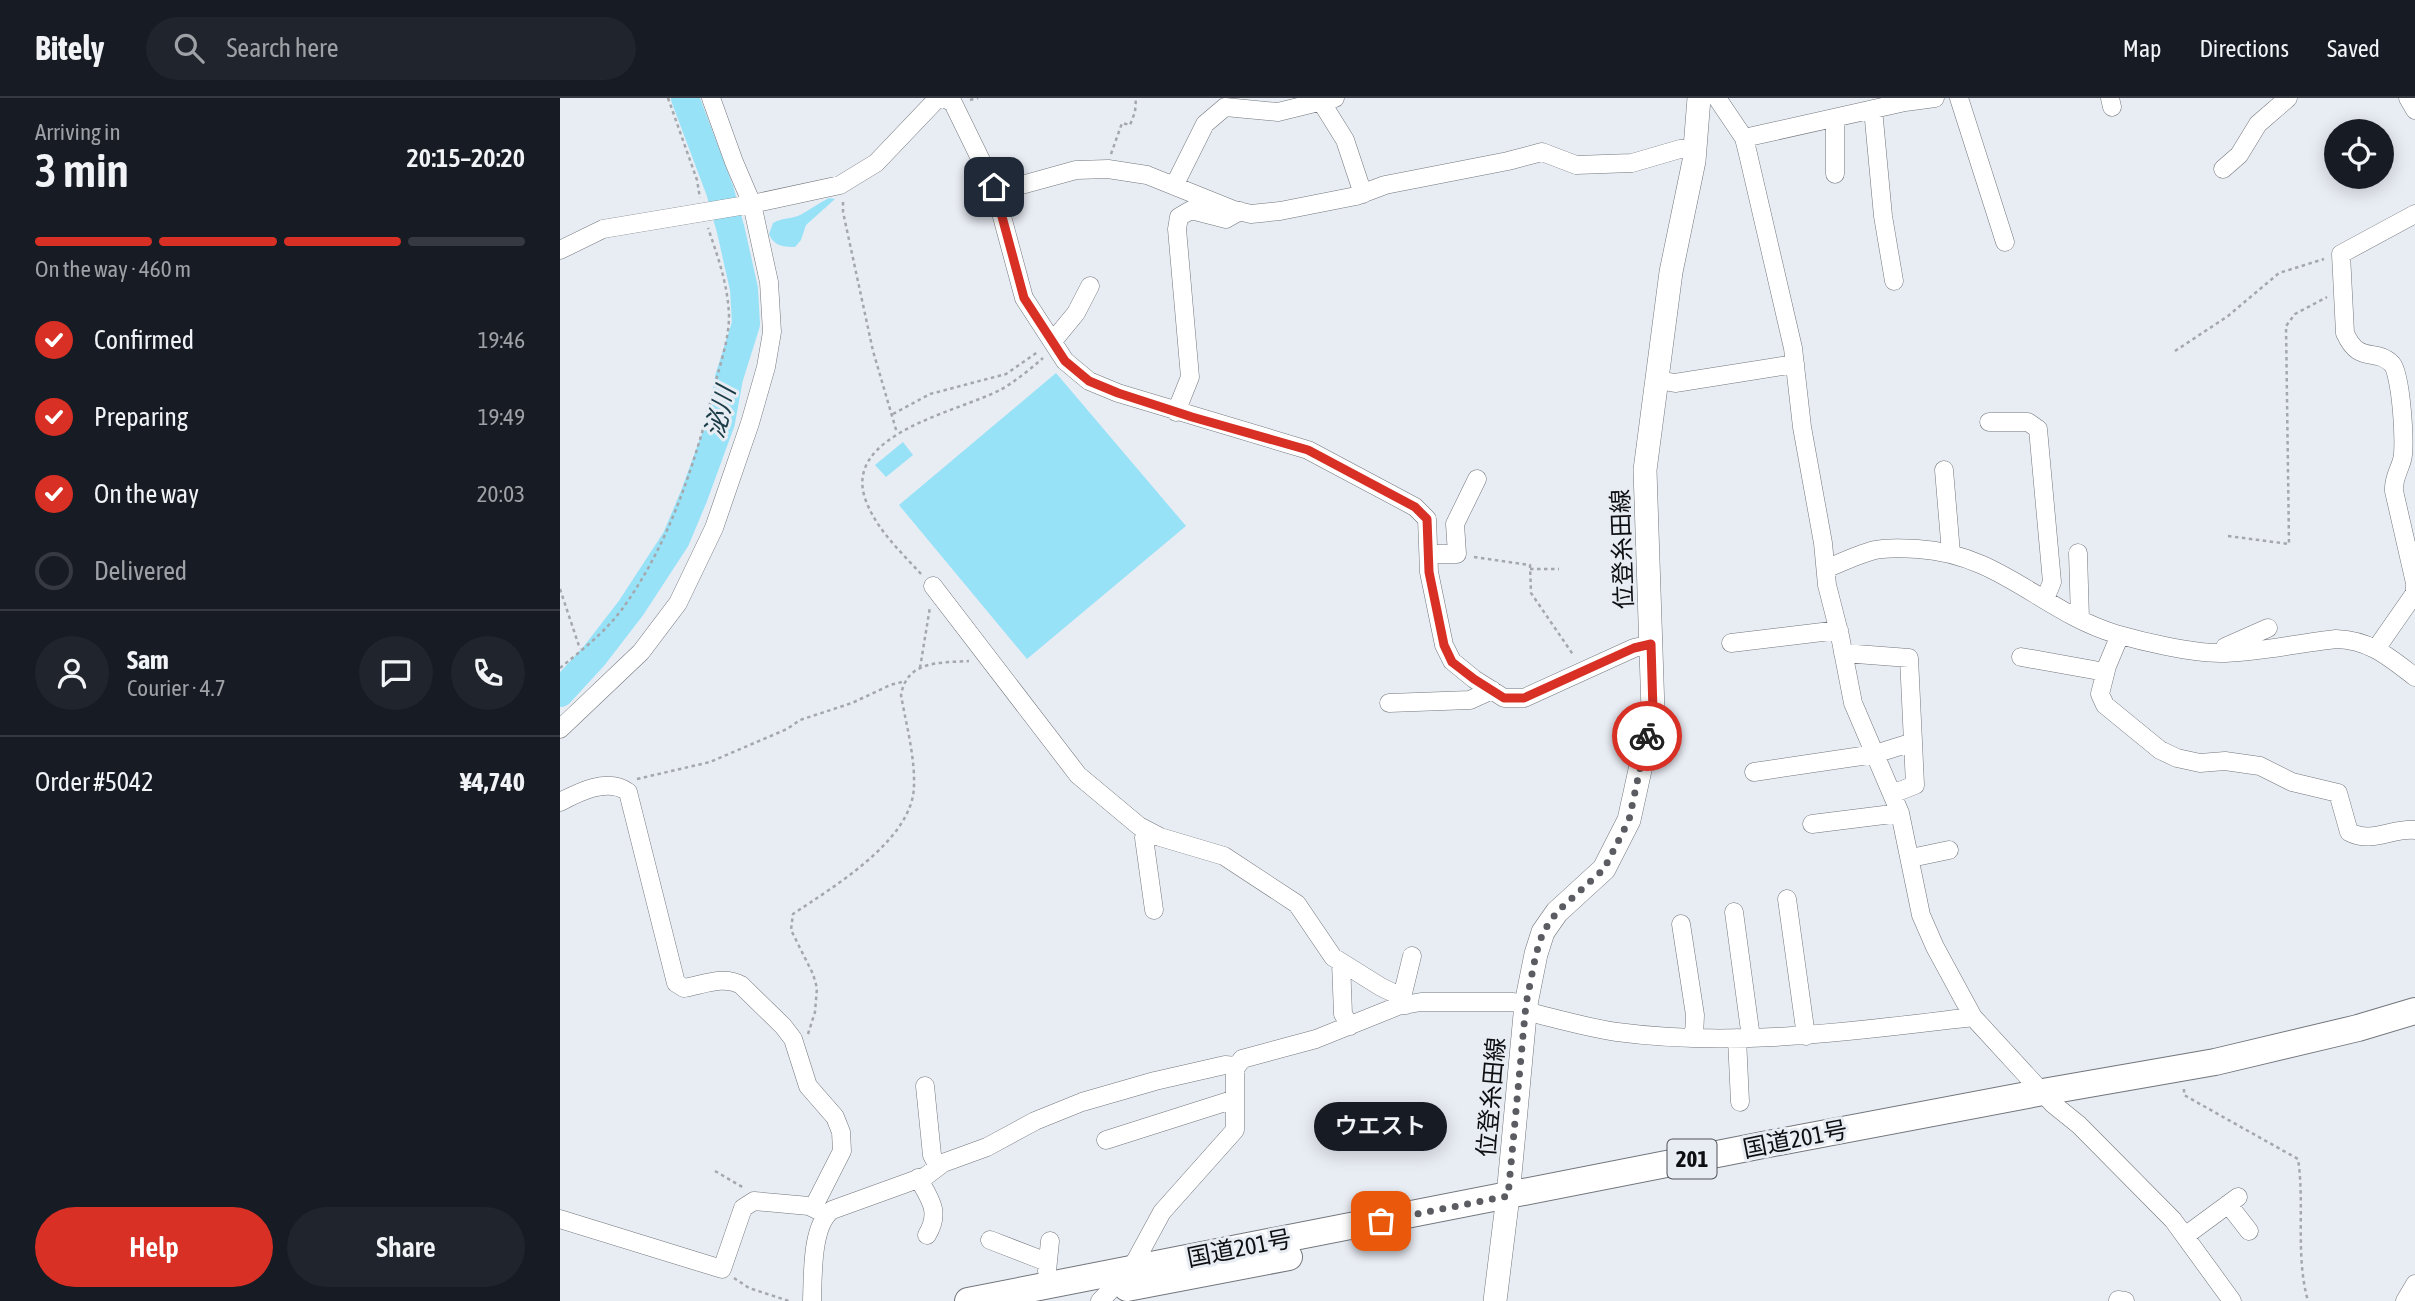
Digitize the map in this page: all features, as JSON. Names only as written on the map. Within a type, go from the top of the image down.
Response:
[{"type":"highway","name":"国道201号","points":[[968,1301],[1052,1283],[1507,1205],[2048,1098],[2215,1062],[2358,1028],[2415,1011]]},
{"type":"highway","name":"国道201号","points":[[2048,1098],[2217,1076],[2415,1027]]},
{"type":"highway","name":"国道201号","points":[[1052,1283],[1104,1296],[1507,1205]]},
{"type":"main road","name":"位登糸田線","points":[[1495,1301],[1526,1004],[1536,954],[1543,932],[1557,912],[1604,869],[1629,820],[1653,711],[1645,470],[1671,272],[1695,149],[1699,98]]},
{"type":"street","points":[[560,729],[641,652],[678,603],[714,528],[766,367],[772,332],[769,282],[749,204],[711,98]]},
{"type":"street","points":[[560,250],[603,229],[840,185],[876,163],[938,98]]},
{"type":"street","points":[[944,98],[953,103],[996,192],[1024,298],[1065,361],[1089,381],[1176,412],[1308,450],[1415,507],[1427,519],[1429,572],[1444,645],[1452,662],[1504,698],[1524,698],[1634,648],[1651,644]]},
{"type":"street","points":[[1717,98],[1744,138],[1793,348],[1802,427],[1827,585],[1853,703],[1900,814],[1921,915],[1973,1017],[2048,1098],[2079,1125],[2173,1220],[2232,1301]]},
{"type":"street","points":[[1744,138],[1934,98]]},
{"type":"street","points":[[1959,98],[2005,242]]},
{"type":"street","points":[[2223,169],[2239,155],[2258,124],[2288,98]]},
{"type":"street","points":[[2408,98],[2415,110]]},
{"type":"street","points":[[1174,186],[1205,124],[1225,107],[1278,112],[1328,100],[1363,194]]},
{"type":"street","points":[[1873,110],[1883,216],[1894,281]]},
{"type":"street","points":[[1835,118],[1835,174]]},
{"type":"street","points":[[996,192],[1076,170],[1108,169],[1147,175],[1251,214],[1280,211],[1363,194],[1385,185],[1542,152],[1576,165],[1632,163],[1680,149],[1695,149]]},
{"type":"street","points":[[1176,412],[1191,377],[1177,229],[1179,217],[1191,210],[1226,219],[1240,211]]},
{"type":"street","points":[[2376,649],[2415,593],[2415,583],[2393,491],[2393,483],[2403,457],[2400,385],[2398,373],[2392,364],[2382,358],[2361,353],[2350,345],[2345,332],[2341,254],[2415,215]]},
{"type":"street","points":[[1054,344],[1076,313],[1090,286]]},
{"type":"street","points":[[1658,380],[1675,383],[1795,364]]},
{"type":"street","points":[[1989,422],[2028,422],[2038,429],[2052,582],[2045,599]]},
{"type":"street","points":[[1944,470],[1951,553]]},
{"type":"street","points":[[1429,554],[1457,554],[1455,524],[1477,479]]},
{"type":"street","points":[[1826,569],[1876,550],[1902,548],[1951,553],[1995,570],[2080,618],[2120,635],[2199,652],[2221,653],[2354,639],[2376,649],[2415,677]]},
{"type":"street","points":[[2078,553],[2080,618]]},
{"type":"street","points":[[933,586],[1078,775],[1146,830],[1160,837],[1224,856],[1297,904],[1333,957],[1404,1001],[1512,1002],[1526,1004],[1533,1013],[1616,1032],[1694,1037],[1806,1036],[1973,1017]]},
{"type":"street","points":[[2221,653],[2225,645],[2268,628]]},
{"type":"street","points":[[1731,643],[1839,630]]},
{"type":"street","points":[[2120,635],[2105,672],[2100,694],[2105,705],[2160,750],[2177,758],[2200,763],[2225,761],[2260,766],[2292,782],[2338,793],[2349,832],[2357,836],[2376,838],[2415,830]]},
{"type":"street","points":[[1843,653],[1909,658],[1915,785],[1892,794]]},
{"type":"street","points":[[2021,657],[2105,672]]},
{"type":"street","points":[[1389,703],[1471,700],[1492,690]]},
{"type":"street","points":[[1754,772],[1875,754],[1913,742]]},
{"type":"street","points":[[560,802],[595,786],[623,788],[628,792],[676,983],[684,988],[727,980],[741,985],[793,1039],[808,1086],[835,1117],[841,1132],[842,1151],[819,1211],[821,1222],[815,1254],[813,1301]]},
{"type":"street","points":[[1812,824],[1900,814]]},
{"type":"street","points":[[1146,830],[1144,838],[1154,910]]},
{"type":"street","points":[[1911,859],[1949,850]]},
{"type":"street","points":[[1787,899],[1806,1036]]},
{"type":"street","points":[[1734,912],[1744,1038],[1740,1102]]},
{"type":"street","points":[[1681,924],[1696,1015],[1694,1037]]},
{"type":"street","points":[[1104,1296],[1131,1269],[1163,1212],[1235,1130],[1235,1069],[1242,1059],[1316,1039],[1398,1006],[1404,1001],[1412,956]]},
{"type":"street","points":[[1341,962],[1343,1014],[1350,1026]]},
{"type":"street","points":[[560,1219],[722,1269],[743,1208],[754,1201],[819,1211],[832,1210],[926,1176],[943,1163],[987,1147],[1035,1121],[1082,1102],[1155,1081],[1225,1065],[1237,1066]]},
{"type":"street","points":[[925,1086],[932,1155],[938,1167]]},
{"type":"street","points":[[1106,1140],[1235,1100]]},
{"type":"street","points":[[918,1178],[933,1205],[933,1225],[927,1235]]},
{"type":"street","points":[[2185,1236],[2233,1201],[2249,1231]]},
{"type":"street","points":[[990,1240],[1052,1283]]},
{"type":"street","points":[[1050,1241],[1052,1283]]},
{"type":"street","points":[[2405,1301],[2415,1284]]},
{"type":"path","points":[[560,668],[581,651],[624,606],[665,534],[701,437],[725,344],[729,320],[728,297],[722,271],[696,180],[668,98]]},
{"type":"path","points":[[1108,169],[1122,122],[1130,125],[1136,98]]},
{"type":"path","points":[[840,185],[844,199],[843,212],[873,352],[897,433]]},
{"type":"path","points":[[2175,351],[2228,316],[2279,273],[2341,254]]},
{"type":"path","points":[[2228,537],[2289,544],[2286,326],[2295,314],[2329,295],[2343,292]]},
{"type":"path","points":[[892,414],[930,394],[1006,374],[1054,344]]},
{"type":"path","points":[[920,668],[933,586],[892,543],[873,516],[865,499],[862,478],[866,462],[880,446],[897,433],[1002,389],[1054,344]]},
{"type":"path","points":[[1457,554],[1530,565],[1531,593],[1563,637],[1583,671]]},
{"type":"path","points":[[1530,569],[1559,569]]},
{"type":"path","points":[[560,591],[581,651]]},
{"type":"path","points":[[623,788],[630,781],[710,762],[787,729],[800,720],[904,682],[926,665],[989,658]]},
{"type":"path","points":[[797,1051],[806,1037],[814,1012],[817,988],[791,930],[793,914],[863,866],[905,819],[912,804],[914,786],[901,695],[904,682]]},
{"type":"path","points":[[2183,1082],[2185,1095],[2298,1159],[2302,1181],[2302,1266],[2308,1301]]},
{"type":"path","points":[[715,1171],[746,1189],[748,1205]]},
{"type":"path","points":[[722,1269],[749,1287],[789,1301]]},
{"type":"water","points":[[829,198],[835,199],[806,225],[801,240],[795,247],[779,245],[773,241],[769,234],[773,223],[799,216]]},
{"type":"water","points":[[1056,373],[1186,526],[1027,659],[899,505]]},
{"type":"water","points":[[903,442],[913,455],[886,477],[875,465]]},
{"type":"waterway","name":"泌川","points":[[560,693],[594,656],[631,608],[676,539],[721,422],[729,378],[746,324],[744,289],[731,231],[720,191],[685,98]]},
{"type":"way so far","points":[[1381,1221],[1508,1196],[1526,1004],[1536,954],[1543,932],[1557,912],[1604,869],[1629,820],[1647,736]]},
{"type":"place","name":"ウエスト","points":[[1381,1221]]},
{"type":"route","points":[[994,187],[1024,298],[1065,361],[1089,381],[1118,393],[1308,450],[1415,507],[1427,519],[1429,572],[1444,645],[1452,662],[1504,698],[1524,698],[1634,648],[1651,644],[1653,711],[1647,736]]}]
